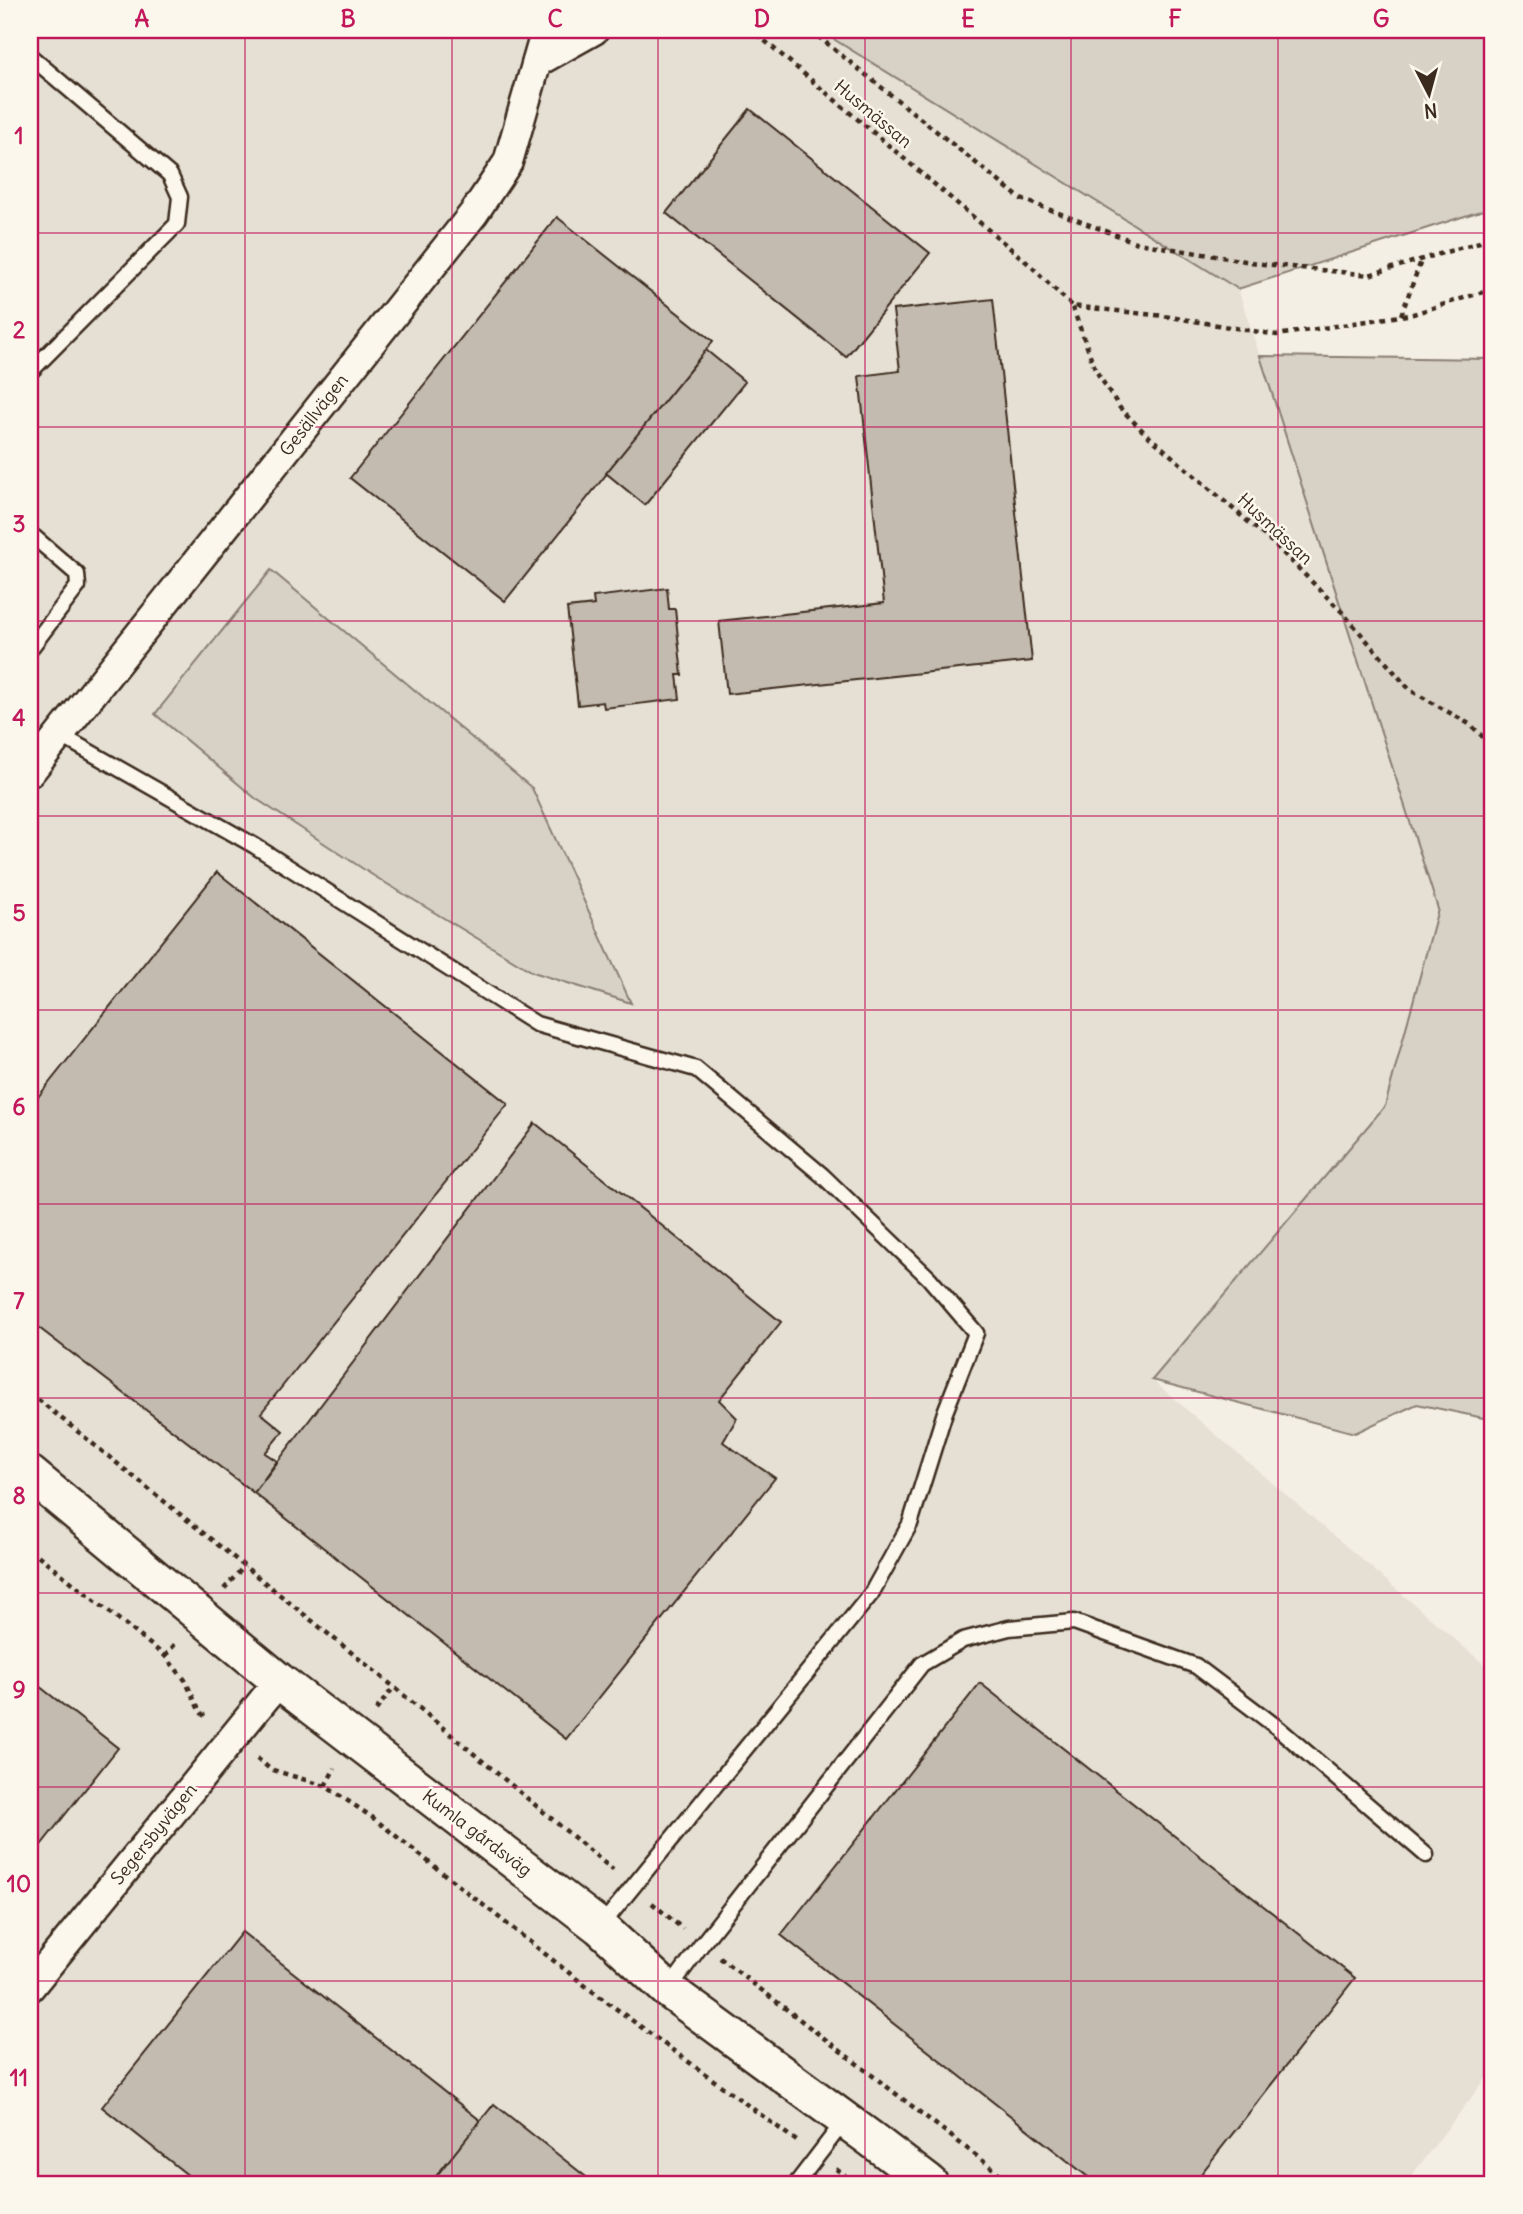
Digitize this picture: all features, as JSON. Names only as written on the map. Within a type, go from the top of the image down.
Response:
[{"type":"street","name":"Gesällvägen","points":[[30,772],[474,213],[508,162],[546,30]]},
{"type":"street","points":[[537,62],[594,30]]},
{"type":"street","name":"Kumla gårdsväg","points":[[30,1474],[279,1681],[600,1927],[668,1990],[930,2184]]},
{"type":"street","name":"Segersbyvägen","points":[[30,1987],[279,1681]]},
{"type":"lane","points":[[30,55],[170,174],[180,197],[177,224],[30,372]]},
{"type":"lane","points":[[30,649],[78,586],[77,574],[34,537]]},
{"type":"lane","points":[[60,735],[255,846],[536,1024],[696,1069],[822,1175],[929,1278],[976,1333],[945,1412],[910,1524],[871,1594],[600,1927]]},
{"type":"lane","points":[[668,1990],[922,1664],[963,1640],[1009,1628],[1074,1622],[1196,1666],[1278,1728],[1426,1855]]},
{"type":"lane","points":[[796,2184],[845,2120]]},
{"type":"path","name":"Husmässan","points":[[748,30],[758,35],[1030,265],[1072,306],[1096,371],[1120,408],[1273,544],[1342,612],[1410,690],[1471,725],[1493,747]]},
{"type":"path","points":[[810,30],[1021,199],[1138,243],[1263,264],[1369,275],[1493,238]]},
{"type":"path","points":[[1401,316],[1421,261]]},
{"type":"path","points":[[1072,306],[1164,316],[1277,335],[1401,316],[1493,289]]},
{"type":"path","points":[[30,1393],[384,1679],[617,1874]]},
{"type":"path","points":[[30,1549],[165,1656],[185,1680],[200,1712],[270,1769],[325,1786],[372,1817],[592,1991],[856,2184]]},
{"type":"path","points":[[649,1900],[1013,2184]]},
{"type":"shaded area","points":[[30,30],[819,30],[1238,289],[1438,909],[1385,1106],[1152,1380],[1493,1672],[1493,2069],[1405,2184],[30,2184]]},
{"type":"shaded area","points":[[819,30],[1493,30],[1493,207],[1238,289]]},
{"type":"shaded area","points":[[1260,356],[1493,359],[1493,1420],[1417,1404],[1355,1433],[1152,1380],[1385,1106],[1438,909]]},
{"type":"shaded area","points":[[271,570],[532,788],[631,1003],[533,972],[374,876],[255,798],[155,714]]},
{"type":"building","points":[[750,109],[930,253],[846,357],[666,213]]},
{"type":"building","points":[[557,217],[713,341],[505,601],[350,478]]},
{"type":"building","points":[[993,299],[1032,661],[727,694],[719,621],[884,603],[859,376],[900,371],[893,310]]},
{"type":"building","points":[[706,350],[745,382],[645,505],[606,473]]},
{"type":"building","points":[[667,588],[669,609],[675,609],[682,675],[677,675],[680,699],[604,708],[603,702],[578,705],[567,608],[594,605],[593,597]]},
{"type":"building","points":[[217,872],[508,1104],[261,1413],[283,1431],[265,1453],[277,1461],[254,1493],[30,1321],[30,1107]]},
{"type":"building","points":[[535,1123],[781,1322],[719,1400],[737,1418],[723,1442],[775,1478],[566,1739],[254,1493]]},
{"type":"building","points":[[30,1679],[118,1748],[30,1859]]},
{"type":"building","points":[[980,1683],[1355,1978],[1193,2184],[1097,2184],[781,1935]]},
{"type":"building","points":[[242,1932],[481,2121],[430,2184],[199,2184],[102,2107]]},
{"type":"building","points":[[494,2104],[595,2184],[430,2184]]}]
